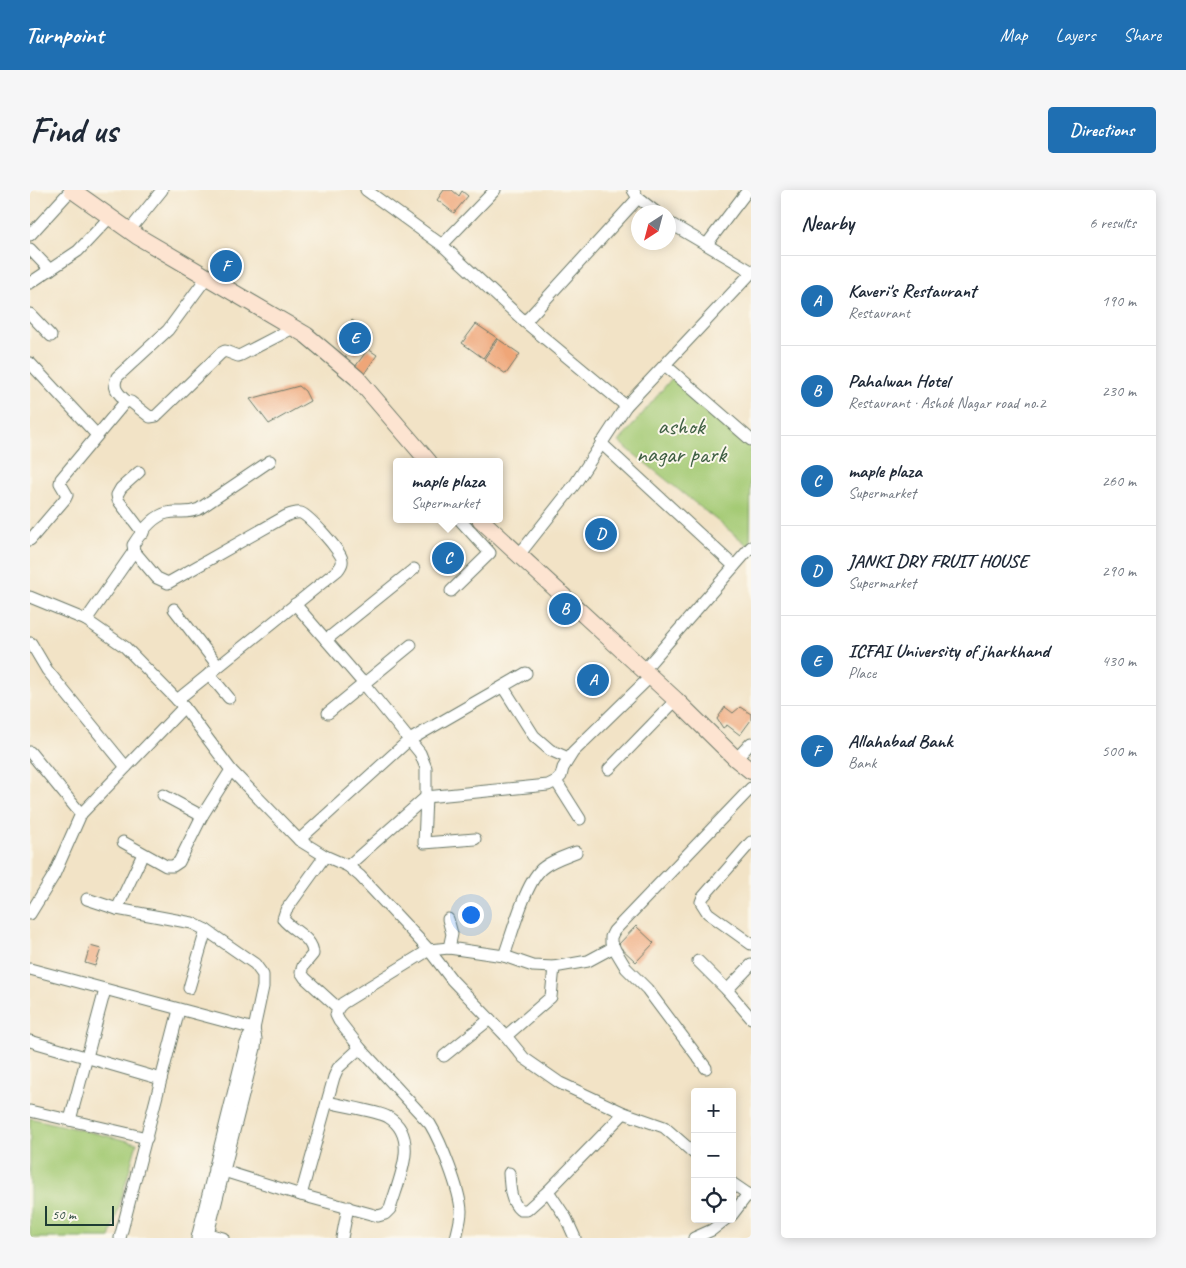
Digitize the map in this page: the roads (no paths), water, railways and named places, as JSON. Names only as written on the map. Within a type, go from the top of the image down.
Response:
[{"type":"street","points":[[30,235],[72,190],[129,231],[293,328],[325,350],[357,378],[426,458]]},
{"type":"street","points":[[129,231],[162,190]]},
{"type":"street","points":[[366,190],[442,245],[525,322],[626,406]]},
{"type":"street","points":[[442,245],[495,190]]},
{"type":"street","points":[[707,244],[748,190]]},
{"type":"street","points":[[525,322],[636,194],[648,205]]},
{"type":"street","points":[[30,283],[78,251],[110,217]]},
{"type":"street","points":[[518,556],[575,484],[626,406],[751,272],[676,227]]},
{"type":"street","points":[[30,249],[50,270]]},
{"type":"street","points":[[207,277],[168,330],[116,377],[114,387],[116,392],[150,417],[156,416],[220,353],[225,350],[238,356],[242,355],[293,328]]},
{"type":"street","points":[[30,314],[51,336]]},
{"type":"street","points":[[30,363],[97,435]]},
{"type":"street","points":[[665,365],[751,440]]},
{"type":"street","points":[[32,533],[65,499],[67,494],[60,483],[61,479],[126,401]]},
{"type":"street","points":[[601,443],[734,566]]},
{"type":"street","points":[[30,914],[54,875],[81,814],[126,767],[180,704],[214,670],[338,570],[341,565],[342,559],[338,552],[309,518],[301,513],[286,516],[168,583],[157,578],[134,551],[133,545],[162,514],[170,512],[188,513],[199,509],[270,460]]},
{"type":"street","points":[[139,472],[120,488],[116,496],[143,533]]},
{"type":"street","points":[[451,591],[490,553],[463,523]]},
{"type":"street","points":[[484,523],[676,700],[736,759],[751,770]]},
{"type":"street","points":[[348,866],[426,797],[548,785],[556,781],[561,776],[568,758],[646,674],[751,546]]},
{"type":"street","points":[[86,620],[134,551]]},
{"type":"street","points":[[326,640],[414,568]]},
{"type":"street","points":[[30,597],[86,620],[125,647],[180,704],[231,770],[299,840],[325,856],[348,866],[360,876],[429,950],[452,980],[506,1036],[524,1058],[560,1083],[624,1112],[664,1127],[691,1151]]},
{"type":"street","points":[[295,604],[420,753],[426,768],[424,843],[475,839]]},
{"type":"street","points":[[174,609],[214,670],[229,698]]},
{"type":"street","points":[[31,643],[47,670],[126,767]]},
{"type":"street","points":[[328,713],[411,645]]},
{"type":"street","points":[[299,840],[408,741],[526,673]]},
{"type":"street","points":[[503,687],[534,736],[550,750],[568,758]]},
{"type":"street","points":[[609,769],[676,700]]},
{"type":"street","points":[[736,759],[751,743]]},
{"type":"street","points":[[30,752],[81,814]]},
{"type":"street","points":[[123,842],[166,866],[173,866],[179,862],[202,816],[231,770]]},
{"type":"street","points":[[556,781],[580,819]]},
{"type":"street","points":[[706,1068],[647,989],[626,968],[614,947],[611,937],[614,931],[751,788]]},
{"type":"street","points":[[163,794],[202,816]]},
{"type":"street","points":[[751,842],[703,897],[701,902],[708,913],[751,944]]},
{"type":"street","points":[[504,956],[530,885],[537,874],[544,866],[576,852]]},
{"type":"street","points":[[117,909],[143,854]]},
{"type":"street","points":[[325,856],[286,910],[283,919],[289,927],[308,940],[313,947],[313,954],[302,966],[301,972],[305,978],[338,1008]]},
{"type":"street","points":[[87,899],[117,909],[192,923],[206,930],[255,964],[263,975],[264,987],[254,1029],[248,1038],[219,1170],[202,1235],[223,1238]]},
{"type":"street","points":[[448,919],[452,934],[449,948]]},
{"type":"street","points":[[189,988],[206,930]]},
{"type":"street","points":[[456,1238],[461,1212],[459,1199],[437,1136],[430,1124],[360,1048],[339,1022],[336,1015],[338,1008],[343,1003],[429,950],[449,948],[504,956],[533,966],[554,967],[588,961],[614,947]]},
{"type":"street","points":[[698,961],[751,1018]]},
{"type":"street","points":[[727,990],[751,965]]},
{"type":"street","points":[[506,1036],[550,997],[554,967]]},
{"type":"street","points":[[30,970],[254,1029]]},
{"type":"street","points":[[70,1120],[105,990]]},
{"type":"street","points":[[120,1238],[179,1010]]},
{"type":"street","points":[[444,1056],[490,1019]]},
{"type":"street","points":[[30,1041],[161,1079]]},
{"type":"street","points":[[301,1195],[334,1077],[338,1068],[360,1048]]},
{"type":"street","points":[[219,1170],[378,1216],[385,1214],[390,1209],[406,1157],[406,1142],[399,1126],[387,1117],[328,1102]]},
{"type":"street","points":[[30,1111],[146,1138]]},
{"type":"street","points":[[509,1174],[515,1206],[520,1210],[527,1210],[548,1191],[624,1112]]},
{"type":"street","points":[[736,1186],[749,1195],[736,1210]]},
{"type":"street","points":[[548,1191],[566,1218],[575,1238]]},
{"type":"street","points":[[342,1238],[348,1207]]},
{"type":"street","points":[[694,1238],[712,1230],[721,1223]]},
{"type":"street","points":[[712,1230],[721,1238]]},
{"type":"place","name":"Allahabad Bank","points":[[226,266]]},
{"type":"place","name":"ICFAI University of jharkhand","points":[[355,338]]},
{"type":"place","name":"JANKI DRY FRUIT HOUSE","points":[[601,534]]},
{"type":"place","name":"maple plaza","points":[[448,558]]},
{"type":"place","name":"Pahalwan Hotel","points":[[565,609]]},
{"type":"place","name":"Kaveri's Restaurant","points":[[593,680]]},
{"type":"park label","name":"ashok nagar park","points":[[681,440]]}]
